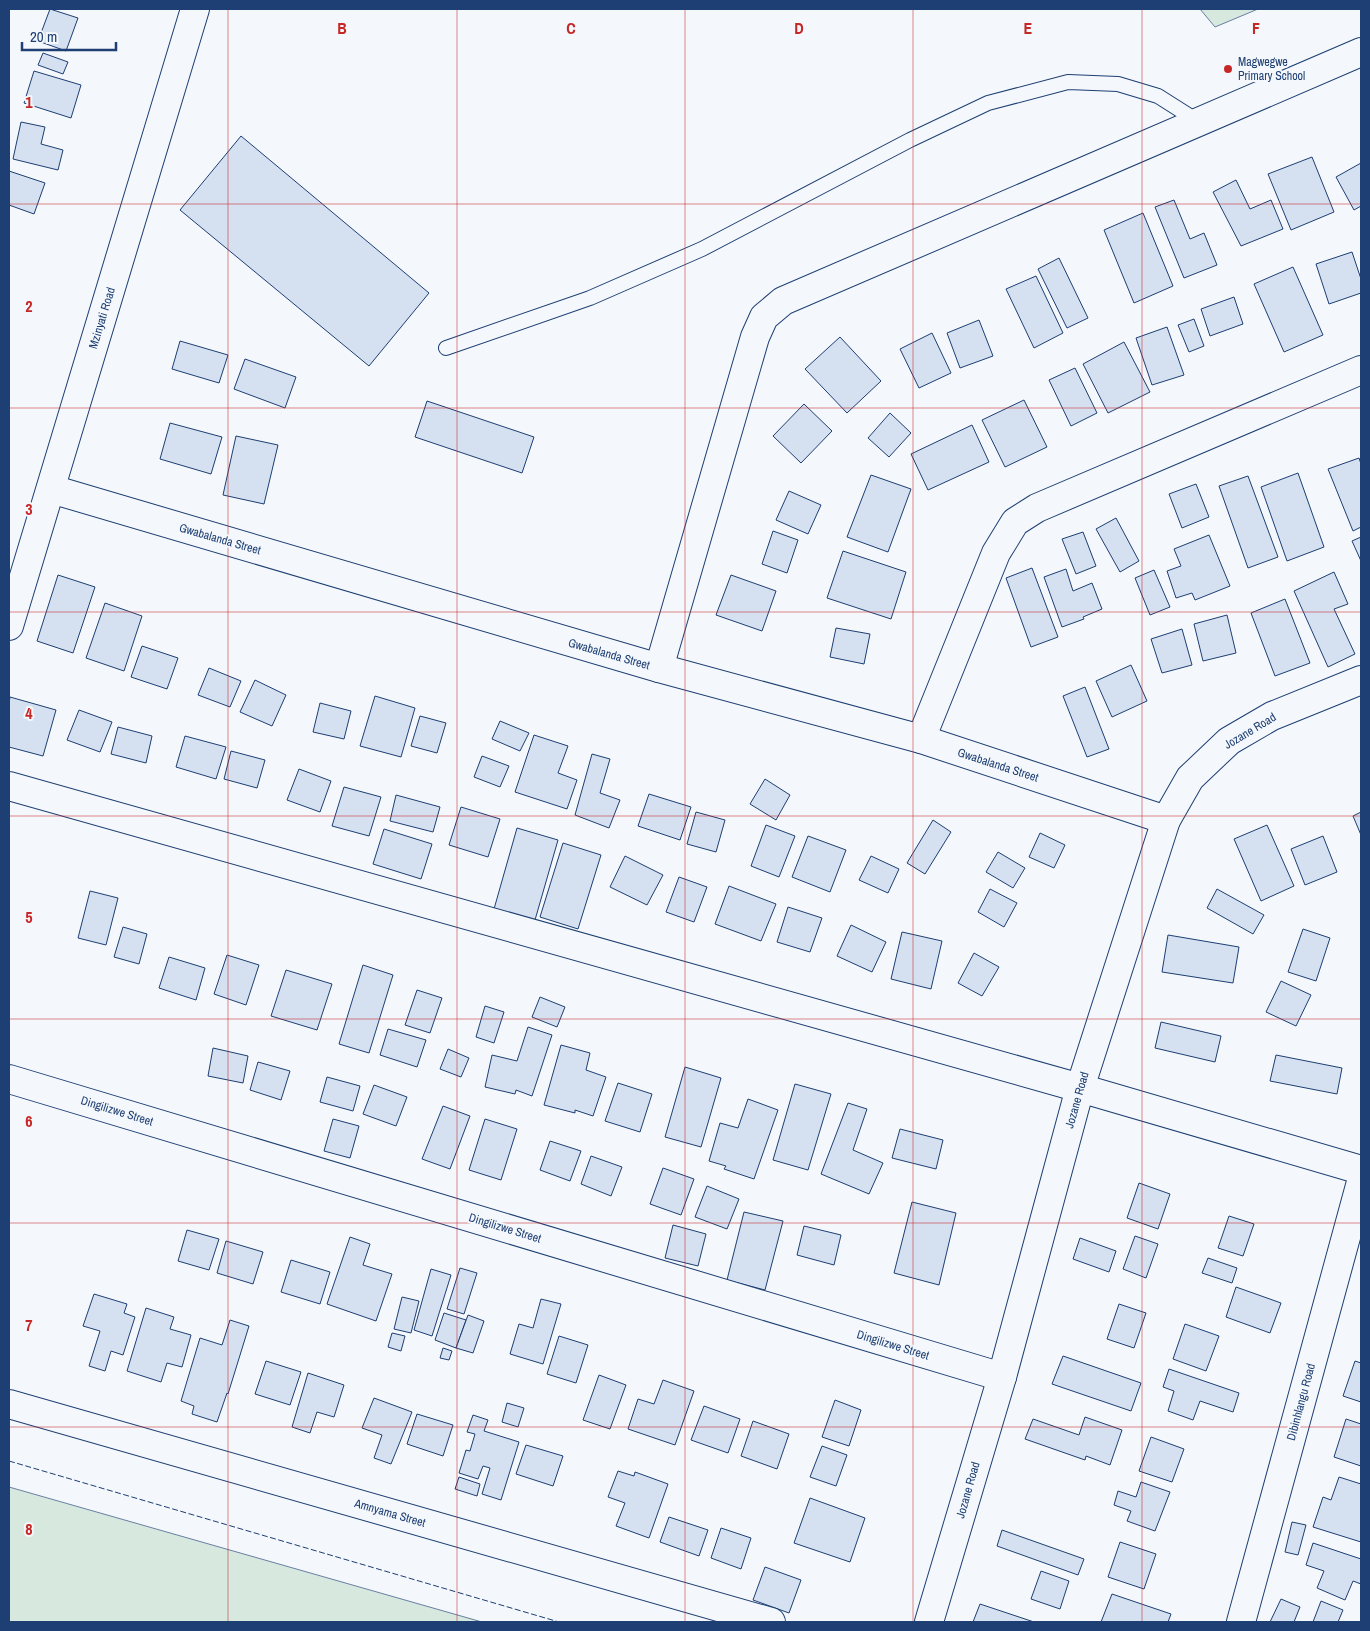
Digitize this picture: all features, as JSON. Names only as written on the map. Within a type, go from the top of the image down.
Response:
[{"type":"street","name":"Mzinyati Road","points":[[9,626],[195,9]]},
{"type":"street","points":[[659,668],[756,337],[764,317],[783,301],[1361,52]]},
{"type":"street","points":[[921,739],[996,553],[1015,522],[1037,508],[1361,370]]},
{"type":"street","name":"Gwabalanda Street","points":[[51,489],[659,668],[921,739],[1166,820]]},
{"type":"street","name":"Jozane Road","points":[[929,1622],[1002,1377],[1080,1088],[1166,820],[1190,778],[1229,741],[1272,716],[1361,680]]},
{"type":"street","points":[[9,786],[1080,1088],[1361,1170]]},
{"type":"street","name":"Dingilizwe Street","points":[[9,1079],[1002,1377]]},
{"type":"street","name":"Dibinhlangu Road","points":[[1241,1622],[1361,1182]]},
{"type":"street","name":"Amnyama Street","points":[[9,1404],[771,1622]]},
{"type":"lane","points":[[446,348],[590,298],[702,249],[910,140],[988,103],[1068,82],[1118,84],[1158,96],[1199,122]]},
{"type":"shaded area","points":[[1200,9],[1258,9],[1215,27]]},
{"type":"shaded area","points":[[9,1487],[482,1622],[9,1622]]},
{"type":"building","points":[[50,9],[78,18],[66,51],[38,41]]},
{"type":"building","points":[[43,53],[68,62],[63,74],[38,65]]},
{"type":"building","points":[[34,71],[81,85],[71,118],[24,103]]},
{"type":"building","points":[[21,122],[45,127],[41,144],[63,150],[58,170],[13,159]]},
{"type":"building","points":[[241,136],[429,293],[369,366],[180,210]]},
{"type":"building","points":[[1312,157],[1334,212],[1291,230],[1268,174]]},
{"type":"building","points":[[1361,163],[1361,206],[1354,210],[1336,177]]},
{"type":"building","points":[[9,171],[45,183],[34,214],[9,205]]},
{"type":"building","points":[[1236,180],[1250,209],[1271,200],[1283,229],[1241,246],[1213,192]]},
{"type":"building","points":[[1174,200],[1190,239],[1204,233],[1217,265],[1184,278],[1155,207]]},
{"type":"building","points":[[1143,213],[1173,286],[1134,303],[1104,230]]},
{"type":"building","points":[[1352,252],[1361,279],[1361,293],[1329,304],[1316,264]]},
{"type":"building","points":[[1059,258],[1088,318],[1067,328],[1038,269]]},
{"type":"building","points":[[1293,267],[1323,335],[1284,352],[1254,284]]},
{"type":"building","points":[[1036,276],[1063,333],[1034,348],[1006,289]]},
{"type":"building","points":[[1234,297],[1243,324],[1210,336],[1201,309]]},
{"type":"building","points":[[1194,319],[1204,346],[1189,352],[1178,325]]},
{"type":"building","points":[[979,320],[993,356],[960,368],[947,333]]},
{"type":"building","points":[[1167,327],[1184,375],[1152,385],[1136,338]]},
{"type":"building","points":[[932,333],[951,373],[919,388],[900,349]]},
{"type":"building","points":[[840,337],[881,381],[847,413],[805,369]]},
{"type":"building","points":[[180,341],[228,355],[219,383],[172,369]]},
{"type":"building","points":[[1124,342],[1150,392],[1108,413],[1083,364]]},
{"type":"building","points":[[245,359],[296,377],[285,408],[234,389]]},
{"type":"building","points":[[1075,368],[1097,413],[1071,426],[1049,380]]},
{"type":"building","points":[[1024,400],[1047,447],[1005,467],[982,420]]},
{"type":"building","points":[[427,401],[534,437],[522,473],[415,437]]},
{"type":"building","points":[[804,404],[832,431],[801,463],[773,436]]},
{"type":"building","points":[[890,413],[911,433],[889,457],[868,438]]},
{"type":"building","points":[[170,423],[222,437],[211,474],[160,459]]},
{"type":"building","points":[[972,425],[989,462],[928,490],[911,454]]},
{"type":"building","points":[[236,436],[278,445],[264,504],[223,495]]},
{"type":"building","points":[[1359,458],[1361,464],[1361,527],[1353,531],[1328,469]]},
{"type":"building","points":[[1298,473],[1324,547],[1287,561],[1261,487]]},
{"type":"building","points":[[871,475],[911,489],[888,552],[847,537]]},
{"type":"building","points":[[1248,476],[1278,557],[1248,568],[1219,486]]},
{"type":"building","points":[[1196,484],[1209,517],[1182,528],[1169,494]]},
{"type":"building","points":[[789,491],[821,505],[808,534],[776,520]]},
{"type":"building","points":[[1116,518],[1139,561],[1120,572],[1096,529]]},
{"type":"building","points":[[773,531],[798,540],[787,573],[762,564]]},
{"type":"building","points":[[1083,532],[1096,566],[1076,574],[1062,539]]},
{"type":"building","points":[[1209,535],[1230,586],[1195,600],[1192,593],[1176,598],[1167,571],[1181,566],[1174,549]]},
{"type":"building","points":[[1361,537],[1361,561],[1352,541]]},
{"type":"building","points":[[843,551],[906,572],[891,619],[827,598]]},
{"type":"building","points":[[1032,568],[1058,637],[1031,647],[1006,578]]},
{"type":"building","points":[[1066,569],[1073,591],[1092,583],[1102,609],[1083,617],[1084,619],[1062,627],[1044,577]]},
{"type":"building","points":[[1154,570],[1170,607],[1150,615],[1135,578]]},
{"type":"building","points":[[1334,572],[1348,604],[1334,609],[1355,654],[1328,667],[1294,591]]},
{"type":"building","points":[[58,575],[95,587],[73,653],[37,641]]},
{"type":"building","points":[[731,575],[776,591],[762,631],[716,615]]},
{"type":"building","points":[[1285,599],[1310,663],[1275,676],[1251,613]]},
{"type":"building","points":[[105,603],[142,616],[124,671],[86,658]]},
{"type":"building","points":[[1227,615],[1236,653],[1203,661],[1194,624]]},
{"type":"building","points":[[836,628],[870,634],[864,664],[830,657]]},
{"type":"building","points":[[1182,629],[1192,665],[1162,673],[1151,639]]},
{"type":"building","points":[[142,646],[178,658],[167,689],[131,677]]},
{"type":"building","points":[[1131,665],[1147,701],[1112,717],[1096,681]]},
{"type":"building","points":[[209,668],[241,681],[230,707],[198,695]]},
{"type":"building","points":[[255,680],[286,695],[272,726],[240,712]]},
{"type":"building","points":[[1085,687],[1109,749],[1087,757],[1063,696]]},
{"type":"building","points":[[375,696],[415,708],[401,757],[360,746]]},
{"type":"building","points":[[10,697],[56,710],[43,756],[9,747]]},
{"type":"building","points":[[320,703],[351,711],[344,739],[313,732]]},
{"type":"building","points":[[79,710],[112,722],[100,752],[67,740]]},
{"type":"building","points":[[420,716],[446,723],[437,753],[411,746]]},
{"type":"building","points":[[500,721],[529,733],[520,751],[492,739]]},
{"type":"building","points":[[118,727],[152,736],[146,763],[111,754]]},
{"type":"building","points":[[534,735],[568,746],[558,773],[577,780],[567,809],[515,792]]},
{"type":"building","points":[[185,736],[226,747],[216,779],[176,767]]},
{"type":"building","points":[[231,751],[265,760],[257,788],[224,779]]},
{"type":"building","points":[[592,754],[610,759],[600,793],[620,800],[609,828],[575,815]]},
{"type":"building","points":[[482,756],[509,766],[500,787],[474,777]]},
{"type":"building","points":[[299,769],[331,781],[320,812],[287,800]]},
{"type":"building","points":[[765,779],[790,795],[776,820],[750,804]]},
{"type":"building","points":[[344,787],[381,797],[369,836],[332,826]]},
{"type":"building","points":[[649,794],[691,807],[680,840],[638,826]]},
{"type":"building","points":[[396,795],[440,807],[433,832],[390,821]]},
{"type":"building","points":[[461,807],[500,819],[488,857],[449,845]]},
{"type":"building","points":[[696,812],[725,820],[716,852],[687,844]]},
{"type":"building","points":[[1361,812],[1361,835],[1353,816]]},
{"type":"building","points":[[933,820],[951,832],[925,874],[907,863]]},
{"type":"building","points":[[766,825],[795,836],[779,877],[751,866]]},
{"type":"building","points":[[1267,825],[1294,886],[1261,901],[1234,839]]},
{"type":"building","points":[[517,828],[558,840],[535,920],[494,909]]},
{"type":"building","points":[[384,829],[432,844],[421,879],[373,864]]},
{"type":"building","points":[[1040,833],[1065,845],[1054,868],[1029,857]]},
{"type":"building","points":[[808,836],[846,850],[830,892],[792,877]]},
{"type":"building","points":[[1323,836],[1337,872],[1305,885],[1291,849]]},
{"type":"building","points":[[563,843],[601,855],[578,929],[540,917]]},
{"type":"building","points":[[998,852],[1025,868],[1013,888],[986,872]]},
{"type":"building","points":[[625,856],[663,875],[647,905],[610,887]]},
{"type":"building","points":[[871,856],[899,869],[888,893],[859,880]]},
{"type":"building","points":[[679,877],[707,887],[694,922],[666,912]]},
{"type":"building","points":[[729,886],[776,904],[761,941],[715,924]]},
{"type":"building","points":[[990,889],[1017,903],[1004,927],[978,912]]},
{"type":"building","points":[[1217,889],[1264,915],[1253,934],[1207,908]]},
{"type":"building","points":[[90,891],[118,898],[106,945],[78,938]]},
{"type":"building","points":[[788,907],[822,918],[810,952],[777,942]]},
{"type":"building","points":[[851,925],[886,942],[872,972],[837,956]]},
{"type":"building","points":[[123,927],[147,934],[139,964],[114,957]]},
{"type":"building","points":[[1303,929],[1330,938],[1316,981],[1288,972]]},
{"type":"building","points":[[902,932],[942,941],[931,989],[891,979]]},
{"type":"building","points":[[1168,935],[1239,947],[1233,983],[1162,972]]},
{"type":"building","points":[[974,953],[999,967],[982,996],[958,983]]},
{"type":"building","points":[[227,955],[259,965],[246,1005],[214,994]]},
{"type":"building","points":[[169,957],[205,968],[196,1000],[159,988]]},
{"type":"building","points":[[363,965],[393,975],[369,1053],[339,1044]]},
{"type":"building","points":[[286,970],[332,984],[317,1030],[271,1016]]},
{"type":"building","points":[[1281,981],[1311,995],[1296,1026],[1266,1012]]},
{"type":"building","points":[[417,990],[442,998],[430,1033],[405,1025]]},
{"type":"building","points":[[540,997],[565,1007],[557,1027],[532,1017]]},
{"type":"building","points":[[485,1006],[504,1012],[494,1043],[476,1037]]},
{"type":"building","points":[[1161,1022],[1221,1036],[1215,1062],[1155,1048]]},
{"type":"building","points":[[528,1027],[552,1035],[532,1096],[516,1090],[515,1094],[485,1087],[492,1055],[517,1061]]},
{"type":"building","points":[[388,1029],[426,1040],[417,1067],[380,1055]]},
{"type":"building","points":[[561,1045],[590,1053],[586,1070],[606,1077],[593,1116],[575,1110],[575,1113],[544,1105]]},
{"type":"building","points":[[213,1048],[248,1056],[243,1083],[208,1076]]},
{"type":"building","points":[[448,1049],[469,1058],[461,1077],[440,1069]]},
{"type":"building","points":[[1276,1055],[1342,1068],[1337,1094],[1270,1081]]},
{"type":"building","points":[[258,1062],[290,1071],[281,1100],[250,1090]]},
{"type":"building","points":[[685,1067],[721,1078],[701,1147],[665,1137]]},
{"type":"building","points":[[327,1077],[360,1086],[353,1111],[320,1102]]},
{"type":"building","points":[[618,1083],[652,1094],[640,1132],[605,1121]]},
{"type":"building","points":[[795,1084],[831,1094],[808,1170],[773,1160]]},
{"type":"building","points":[[374,1085],[407,1097],[396,1126],[363,1114]]},
{"type":"building","points":[[748,1099],[778,1110],[754,1179],[724,1169],[726,1166],[709,1161],[720,1123],[738,1128]]},
{"type":"building","points":[[848,1103],[867,1109],[853,1150],[883,1163],[869,1194],[821,1174]]},
{"type":"building","points":[[443,1106],[470,1116],[450,1169],[422,1159]]},
{"type":"building","points":[[333,1119],[359,1126],[350,1158],[324,1151]]},
{"type":"building","points":[[485,1119],[517,1129],[501,1180],[469,1170]]},
{"type":"building","points":[[900,1129],[943,1140],[936,1169],[892,1158]]},
{"type":"building","points":[[550,1141],[581,1151],[570,1181],[540,1170]]},
{"type":"building","points":[[591,1156],[622,1167],[611,1196],[581,1184]]},
{"type":"building","points":[[663,1168],[694,1179],[681,1215],[650,1204]]},
{"type":"building","points":[[1139,1183],[1170,1194],[1158,1229],[1127,1218]]},
{"type":"building","points":[[707,1186],[739,1199],[727,1229],[695,1217]]},
{"type":"building","points":[[912,1202],[956,1213],[939,1285],[894,1273]]},
{"type":"building","points":[[744,1212],[783,1221],[765,1290],[727,1280]]},
{"type":"building","points":[[1229,1216],[1254,1224],[1243,1256],[1218,1248]]},
{"type":"building","points":[[673,1225],[706,1234],[698,1266],[665,1258]]},
{"type":"building","points":[[804,1226],[841,1235],[834,1265],[797,1255]]},
{"type":"building","points":[[187,1230],[219,1239],[209,1270],[178,1261]]},
{"type":"building","points":[[1135,1236],[1158,1244],[1146,1278],[1123,1269]]},
{"type":"building","points":[[350,1237],[370,1244],[363,1265],[392,1274],[376,1321],[327,1304]]},
{"type":"building","points":[[1080,1238],[1116,1251],[1109,1272],[1073,1259]]},
{"type":"building","points":[[226,1241],[263,1252],[253,1284],[217,1273]]},
{"type":"building","points":[[1208,1258],[1237,1268],[1232,1283],[1202,1273]]},
{"type":"building","points":[[291,1260],[330,1272],[320,1304],[281,1292]]},
{"type":"building","points":[[460,1268],[477,1273],[464,1314],[447,1309]]},
{"type":"building","points":[[431,1269],[451,1275],[432,1336],[414,1330]]},
{"type":"building","points":[[1236,1287],[1281,1303],[1270,1333],[1226,1317]]},
{"type":"building","points":[[94,1294],[127,1304],[124,1313],[135,1317],[123,1355],[111,1351],[105,1371],[89,1366],[100,1331],[83,1326]]},
{"type":"building","points":[[402,1297],[419,1301],[411,1333],[394,1329]]},
{"type":"building","points":[[541,1299],[561,1304],[543,1364],[510,1354],[519,1324],[533,1328]]},
{"type":"building","points":[[1119,1304],[1146,1313],[1134,1348],[1107,1339]]},
{"type":"building","points":[[146,1308],[174,1317],[170,1329],[191,1335],[182,1367],[167,1363],[161,1382],[127,1371]]},
{"type":"building","points":[[444,1313],[466,1320],[456,1348],[435,1340]]},
{"type":"building","points":[[468,1315],[484,1321],[473,1353],[456,1348]]},
{"type":"building","points":[[230,1320],[249,1326],[228,1394],[217,1422],[192,1414],[194,1406],[181,1401],[200,1338],[222,1345]]},
{"type":"building","points":[[1185,1324],[1219,1336],[1206,1371],[1173,1359]]},
{"type":"building","points":[[392,1333],[405,1336],[401,1351],[388,1347]]},
{"type":"building","points":[[559,1336],[588,1345],[576,1383],[547,1374]]},
{"type":"building","points":[[443,1348],[452,1351],[449,1360],[440,1358]]},
{"type":"building","points":[[1063,1356],[1141,1383],[1131,1411],[1052,1384]]},
{"type":"building","points":[[266,1361],[301,1372],[290,1405],[255,1394]]},
{"type":"building","points":[[1355,1361],[1361,1363],[1361,1402],[1343,1396]]},
{"type":"building","points":[[1169,1369],[1239,1393],[1233,1412],[1200,1401],[1193,1420],[1168,1411],[1174,1391],[1163,1387]]},
{"type":"building","points":[[308,1373],[344,1385],[334,1417],[317,1412],[310,1433],[292,1427]]},
{"type":"building","points":[[599,1375],[626,1385],[610,1429],[583,1420]]},
{"type":"building","points":[[663,1380],[694,1391],[675,1445],[628,1429],[638,1399],[654,1404]]},
{"type":"building","points":[[374,1398],[412,1412],[391,1464],[374,1458],[382,1435],[362,1428]]},
{"type":"building","points":[[835,1400],[861,1410],[849,1446],[822,1437]]},
{"type":"building","points":[[507,1403],[524,1408],[518,1427],[502,1422]]},
{"type":"building","points":[[704,1406],[740,1419],[728,1453],[691,1440]]},
{"type":"building","points":[[417,1414],[453,1425],[443,1456],[407,1444]]},
{"type":"building","points":[[473,1415],[488,1420],[484,1431],[519,1442],[501,1500],[482,1494],[490,1468],[483,1466],[478,1479],[459,1473],[466,1450],[470,1451],[475,1434],[467,1432]]},
{"type":"building","points":[[1085,1417],[1122,1430],[1110,1465],[1086,1456],[1085,1460],[1025,1439],[1033,1419],[1079,1435]]},
{"type":"building","points":[[1346,1419],[1361,1424],[1361,1466],[1334,1457]]},
{"type":"building","points":[[753,1421],[789,1434],[777,1469],[741,1456]]},
{"type":"building","points":[[1151,1437],[1184,1449],[1172,1482],[1139,1471]]},
{"type":"building","points":[[526,1445],[563,1456],[553,1486],[516,1474]]},
{"type":"building","points":[[822,1446],[847,1455],[836,1486],[810,1477]]},
{"type":"building","points":[[618,1471],[634,1476],[635,1472],[668,1484],[649,1538],[616,1526],[625,1503],[608,1497]]},
{"type":"building","points":[[459,1477],[480,1484],[477,1496],[455,1489]]},
{"type":"building","points":[[1339,1477],[1361,1484],[1361,1542],[1313,1527],[1323,1497],[1331,1500]]},
{"type":"building","points":[[1141,1482],[1170,1492],[1155,1531],[1127,1521],[1131,1511],[1114,1505],[1118,1491],[1136,1497]]},
{"type":"building","points":[[810,1498],[865,1518],[850,1562],[794,1543]]},
{"type":"building","points":[[669,1517],[708,1530],[699,1556],[660,1542]]},
{"type":"building","points":[[1292,1522],[1306,1525],[1298,1555],[1285,1552]]},
{"type":"building","points":[[721,1528],[751,1538],[741,1569],[711,1558]]},
{"type":"building","points":[[1002,1530],[1084,1559],[1078,1575],[997,1546]]},
{"type":"building","points":[[1120,1542],[1156,1554],[1144,1589],[1108,1577]]},
{"type":"building","points":[[1313,1543],[1361,1559],[1361,1584],[1353,1581],[1345,1600],[1317,1588],[1324,1571],[1306,1565]]},
{"type":"building","points":[[765,1567],[801,1580],[789,1613],[753,1600]]},
{"type":"building","points":[[1041,1571],[1069,1581],[1060,1609],[1031,1599]]},
{"type":"building","points":[[1112,1594],[1171,1614],[1168,1622],[1101,1622]]},
{"type":"building","points":[[1281,1599],[1300,1607],[1294,1622],[1270,1622]]},
{"type":"building","points":[[1321,1601],[1343,1610],[1338,1622],[1313,1622]]},
{"type":"building","points":[[980,1604],[1034,1622],[973,1622]]},
{"type":"fence","points":[[9,1461],[559,1622]]},
{"type":"place","name":"Magwegwe Primary School","points":[[1228,69]]}]
